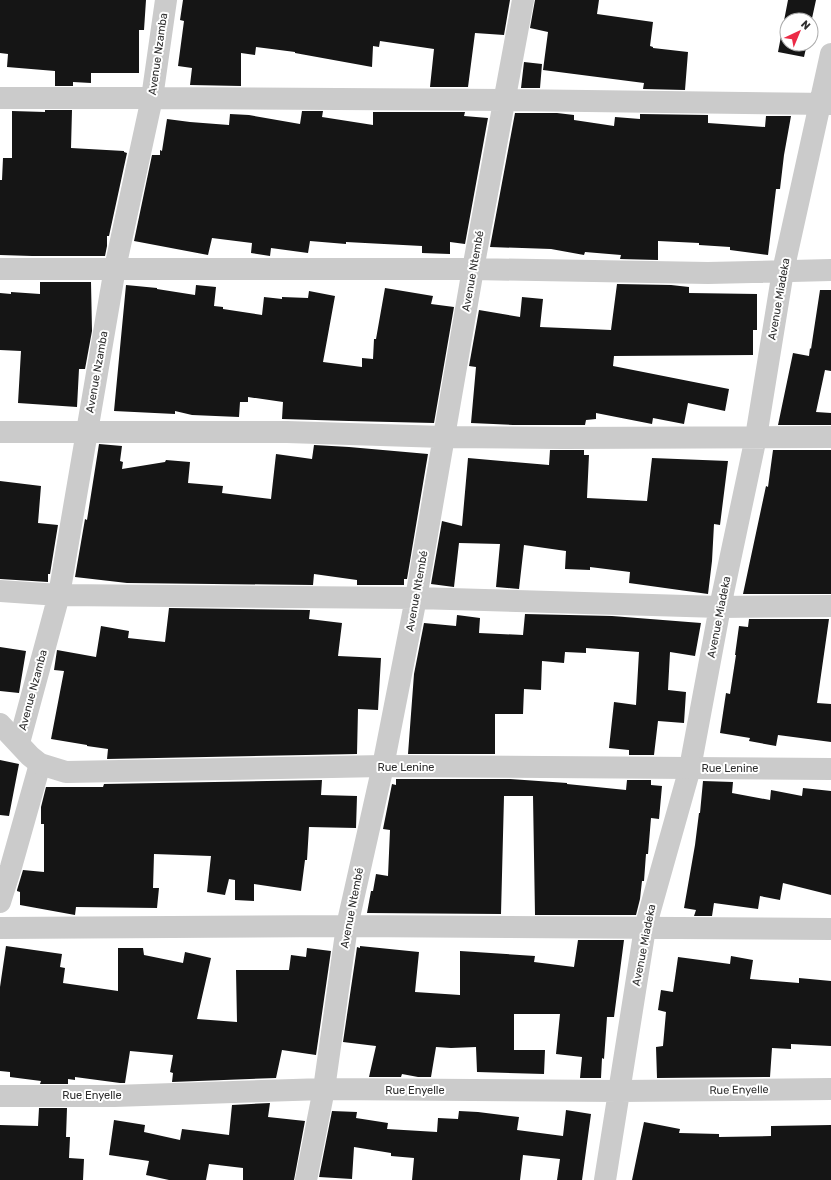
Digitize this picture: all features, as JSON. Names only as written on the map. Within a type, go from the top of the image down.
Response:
[{"type":"street","name":"Avenue Nzamba","points":[[19,743],[59,595],[115,268],[152,98],[166,0]]},
{"type":"street","name":"Avenue Ntembé","points":[[306,1180],[324,1089],[347,926],[384,766],[416,598],[473,269],[523,0]]},
{"type":"street","name":"Avenue Miadeka","points":[[605,1180],[645,928],[690,768],[720,607],[756,437],[783,271],[826,104],[831,54]]},
{"type":"street","points":[[0,98],[505,100],[826,104]]},
{"type":"street","points":[[0,269],[473,269],[708,273],[831,270]]},
{"type":"street","points":[[0,432],[287,432],[443,437],[563,438],[831,437]]},
{"type":"street","points":[[0,591],[59,595],[416,598],[720,607],[831,606]]},
{"type":"street","name":"Rue Lenine","points":[[0,724],[30,756],[40,764],[66,772],[384,766],[831,769]]},
{"type":"street","points":[[0,902],[6,867],[40,764]]},
{"type":"street","points":[[0,928],[347,926],[831,929]]},
{"type":"street","name":"Rue Enyelle","points":[[0,1096],[114,1096],[324,1089],[620,1091],[831,1089]]},
{"type":"building","points":[[0,0],[146,0],[144,30],[139,30],[139,73],[91,73],[91,83],[73,82],[73,86],[55,86],[55,71],[7,67],[8,54],[0,53]]},
{"type":"building","points":[[183,0],[510,0],[504,35],[475,33],[468,87],[430,87],[434,49],[380,41],[379,47],[373,46],[372,67],[295,52],[256,47],[255,55],[241,53],[241,86],[190,85],[192,68],[178,66],[184,21],[180,20]]},
{"type":"building","points":[[535,0],[599,0],[597,14],[653,22],[650,46],[653,48],[688,52],[685,90],[643,89],[644,83],[543,70],[548,32],[530,28]]},
{"type":"building","points":[[788,0],[816,0],[813,12],[786,12]]},
{"type":"building","points":[[779,47],[779,52],[805,52],[804,57],[778,52]]},
{"type":"building","points":[[524,62],[542,64],[540,88],[521,88]]},
{"type":"building","points":[[45,110],[72,110],[71,148],[124,151],[127,153],[109,236],[107,236],[105,256],[0,255],[0,180],[2,180],[3,158],[12,158],[12,111],[45,112]]},
{"type":"building","points":[[302,111],[323,111],[322,117],[373,125],[373,112],[465,112],[464,116],[488,118],[465,244],[450,242],[450,254],[422,253],[422,246],[346,242],[346,244],[310,241],[308,253],[271,248],[270,256],[251,253],[252,243],[212,238],[208,255],[134,241],[152,155],[160,155],[160,150],[162,151],[167,119],[229,125],[230,114],[249,115],[300,124]]},
{"type":"building","points":[[515,113],[557,113],[574,115],[574,120],[614,126],[615,117],[640,119],[640,114],[708,115],[708,123],[765,127],[766,116],[791,116],[780,189],[776,189],[768,255],[730,250],[730,247],[699,245],[699,243],[658,241],[658,260],[620,259],[621,255],[585,252],[584,255],[551,249],[490,247]]},
{"type":"building","points":[[40,282],[91,282],[92,331],[85,369],[79,369],[77,407],[18,403],[21,351],[0,350],[0,293],[11,294],[11,292],[40,294]]},
{"type":"building","points":[[617,284],[671,285],[689,287],[689,293],[757,294],[757,330],[753,330],[753,355],[614,356],[613,366],[729,389],[725,411],[688,403],[684,424],[653,418],[652,424],[596,413],[596,419],[586,420],[585,425],[513,425],[471,423],[476,367],[469,366],[479,310],[520,317],[522,297],[543,299],[540,327],[611,330]]},
{"type":"building","points":[[126,285],[157,288],[195,295],[196,285],[216,287],[214,306],[223,307],[223,309],[262,315],[264,297],[282,299],[282,297],[308,298],[309,291],[335,296],[323,362],[362,367],[362,358],[373,359],[374,339],[376,339],[385,288],[433,296],[431,304],[454,307],[434,423],[282,419],[283,402],[248,397],[248,402],[240,402],[239,417],[192,415],[175,411],[175,414],[114,411]]},
{"type":"building","points":[[820,290],[831,290],[831,371],[825,370],[816,412],[831,413],[831,425],[778,425],[793,353],[809,356]]},
{"type":"building","points":[[99,444],[122,446],[120,461],[123,462],[122,469],[165,462],[166,460],[190,462],[188,483],[223,486],[222,493],[271,499],[276,454],[312,459],[314,445],[428,454],[407,579],[404,579],[404,585],[357,585],[357,580],[314,574],[313,585],[127,583],[75,577],[85,519],[87,520]]},
{"type":"building","points":[[550,450],[584,450],[584,455],[589,455],[587,498],[647,501],[652,458],[728,461],[720,525],[714,524],[708,594],[629,583],[630,572],[590,567],[590,570],[565,569],[566,551],[524,545],[519,589],[496,587],[500,544],[459,543],[454,587],[431,584],[442,521],[462,526],[468,458],[549,465]]},
{"type":"building","points":[[773,450],[831,450],[831,594],[743,594],[766,486],[768,487]]},
{"type":"building","points":[[0,481],[41,486],[38,523],[58,525],[50,574],[48,574],[48,582],[0,579]]},
{"type":"building","points":[[169,608],[310,610],[309,619],[342,623],[338,656],[381,658],[378,710],[358,709],[357,754],[107,759],[108,749],[51,739],[64,671],[54,670],[57,650],[96,657],[101,626],[129,631],[128,638],[165,642]]},
{"type":"building","points":[[525,614],[612,616],[701,623],[695,656],[670,652],[668,690],[686,692],[684,723],[658,721],[654,755],[629,755],[629,750],[609,748],[614,702],[636,705],[639,652],[586,648],[586,653],[565,652],[564,663],[542,661],[541,690],[524,689],[523,714],[495,714],[495,754],[408,754],[414,674],[424,623],[456,626],[457,615],[480,618],[479,633],[523,635]]},
{"type":"building","points":[[749,619],[829,619],[817,703],[831,704],[831,742],[778,735],[776,746],[749,741],[750,738],[720,733],[726,693],[730,694],[739,626],[748,627]]},
{"type":"building","points":[[0,647],[26,651],[19,693],[0,691]]},
{"type":"building","points":[[0,760],[19,764],[9,816],[0,815]]},
{"type":"building","points":[[396,779],[510,779],[567,783],[626,790],[627,780],[651,780],[651,785],[662,786],[659,819],[651,818],[644,881],[642,881],[636,915],[535,915],[533,796],[504,796],[501,914],[367,913],[376,874],[388,876],[390,830],[383,829],[392,784],[396,785]]},
{"type":"building","points":[[322,780],[321,795],[357,796],[356,828],[309,827],[307,860],[305,860],[301,891],[254,884],[254,901],[235,900],[235,880],[229,879],[225,895],[207,892],[211,856],[154,854],[153,888],[159,888],[157,908],[76,907],[75,915],[20,905],[20,892],[17,890],[23,870],[44,872],[44,824],[41,824],[41,807],[46,787],[103,787],[104,784]]},
{"type":"building","points":[[703,781],[733,782],[732,793],[770,800],[771,790],[802,796],[803,788],[831,791],[831,895],[783,883],[780,900],[760,896],[758,909],[714,903],[712,916],[694,916],[696,910],[684,908],[700,813]]},
{"type":"building","points":[[578,940],[624,940],[614,1017],[607,1017],[601,1078],[580,1078],[582,1057],[556,1054],[560,1014],[514,1014],[514,1050],[545,1050],[544,1074],[477,1072],[476,1047],[436,1047],[431,1077],[418,1077],[402,1074],[401,1077],[369,1077],[376,1046],[343,1042],[357,947],[360,948],[360,946],[419,952],[415,992],[460,995],[460,951],[535,956],[534,962],[574,967]]},
{"type":"building","points":[[6,946],[62,954],[60,967],[65,968],[63,983],[118,991],[118,948],[143,948],[144,955],[183,963],[185,952],[211,958],[197,1019],[237,1022],[236,970],[289,970],[291,955],[306,957],[307,948],[331,951],[316,1055],[282,1050],[276,1078],[172,1082],[173,1073],[170,1072],[173,1055],[130,1051],[125,1083],[75,1077],[75,1080],[68,1079],[68,1084],[40,1084],[41,1081],[10,1077],[10,1072],[0,1071],[0,987]]},
{"type":"building","points":[[731,956],[753,960],[750,979],[799,983],[799,978],[831,981],[831,1046],[791,1044],[791,1049],[772,1048],[770,1077],[657,1078],[656,1047],[663,1046],[666,1012],[658,1010],[661,990],[673,992],[678,957],[730,964]]},
{"type":"building","points":[[270,1103],[268,1117],[305,1121],[294,1180],[243,1180],[243,1168],[209,1164],[206,1180],[169,1180],[146,1175],[149,1161],[109,1155],[114,1120],[145,1125],[144,1132],[180,1140],[182,1129],[229,1135],[232,1105]]},
{"type":"building","points":[[39,1108],[67,1108],[66,1137],[70,1137],[69,1158],[84,1159],[83,1180],[0,1180],[0,1125],[38,1126]]},
{"type":"building","points":[[566,1110],[591,1114],[582,1180],[557,1180],[560,1159],[523,1155],[520,1180],[412,1180],[414,1158],[391,1156],[391,1153],[354,1147],[352,1179],[319,1177],[332,1111],[357,1112],[356,1118],[388,1123],[387,1129],[437,1132],[438,1118],[458,1119],[459,1111],[478,1112],[519,1117],[517,1130],[563,1136]]},
{"type":"building","points":[[644,1122],[680,1129],[679,1133],[719,1134],[719,1137],[771,1136],[771,1126],[831,1125],[831,1180],[632,1180]]}]
